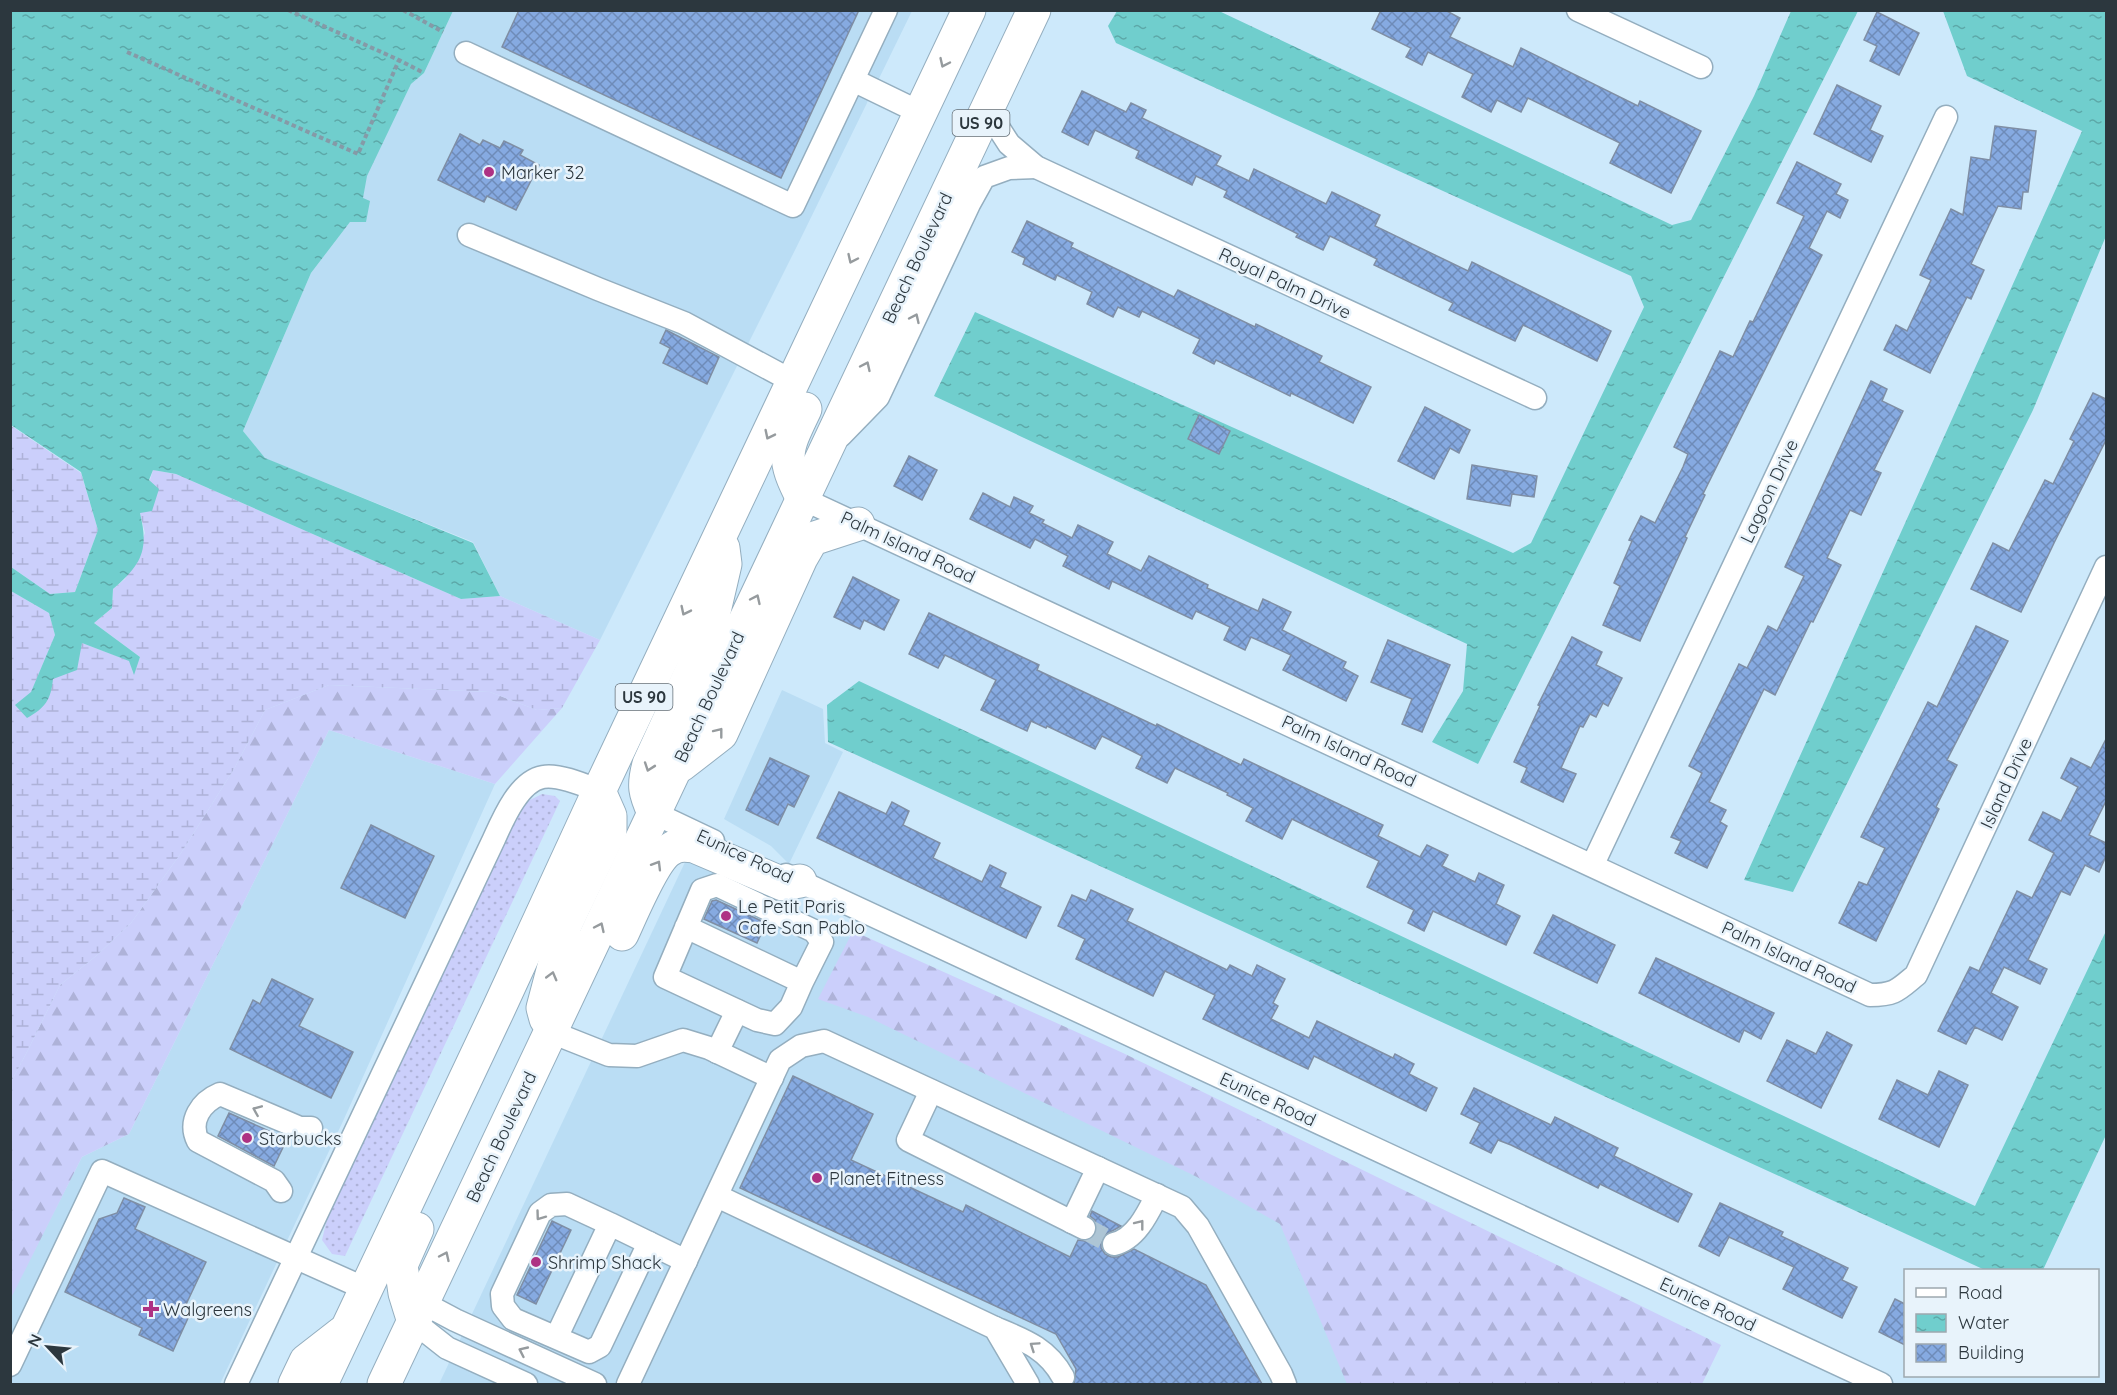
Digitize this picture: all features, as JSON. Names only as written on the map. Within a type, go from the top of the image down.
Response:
[{"type":"highway","name":"US 90","points":[[321,1384],[969,10]]},
{"type":"highway","points":[[994,96],[1005,21],[1010,10]]},
{"type":"highway","name":"Beach Boulevard","points":[[384,1384],[1034,10]]},
{"type":"highway","points":[[803,499],[790,474],[787,452],[885,240],[886,188]]},
{"type":"highway","points":[[675,770],[721,734],[801,558],[812,539],[858,524]]},
{"type":"highway","points":[[654,813],[645,794],[645,779],[649,764],[709,633],[725,564],[722,534]]},
{"type":"highway","points":[[551,1032],[543,1008],[565,925],[610,831],[610,816],[599,791]]},
{"type":"highway","points":[[577,976],[594,970],[609,959],[654,869],[664,853],[673,847],[694,846],[783,884],[800,881]]},
{"type":"highway","points":[[418,1313],[405,1293],[401,1265],[489,1080],[499,1008]]},
{"type":"highway","points":[[295,1384],[306,1361],[348,1329]]},
{"type":"street","points":[[466,53],[794,206],[886,10]]},
{"type":"street","points":[[1578,10],[1701,67]]},
{"type":"street","points":[[853,80],[921,113]]},
{"type":"street","name":"Royal Palm Drive","points":[[994,96],[1009,144],[1036,167],[1535,398]]},
{"type":"street","name":"Lagoon Drive","points":[[1593,864],[1946,117]]},
{"type":"street","name":"Royal Palm Drive","points":[[825,452],[878,397],[984,177],[1009,168],[1036,167]]},
{"type":"street","points":[[470,235],[684,323],[794,382]]},
{"type":"street","name":"Palm Island Road","points":[[803,499],[1593,864],[1870,995],[1896,992]]},
{"type":"street","name":"Island Drive","points":[[1896,992],[1917,975],[1927,956],[2106,567]]},
{"type":"street","points":[[236,1384],[514,800],[529,785],[543,777],[565,779],[599,791]]},
{"type":"street","name":"Eunice Road","points":[[654,813],[1881,1384]]},
{"type":"street","points":[[717,885],[814,931],[822,942],[802,982],[791,1007],[775,1024],[756,1020],[665,977],[702,890],[717,885]]},
{"type":"street","points":[[686,927],[802,982]]},
{"type":"street","points":[[717,1052],[737,1011]]},
{"type":"street","points":[[551,1032],[609,1055],[637,1056],[684,1040],[717,1052],[772,1078]]},
{"type":"street","points":[[628,1384],[780,1060],[801,1046],[824,1041],[1182,1207],[1198,1226],[1285,1384]]},
{"type":"street","points":[[931,1091],[908,1140],[1078,1225],[1098,1168]]},
{"type":"street","points":[[281,1191],[274,1181],[198,1141],[193,1132],[198,1113],[208,1099],[219,1094],[300,1128],[311,1128]]},
{"type":"street","points":[[10,1365],[102,1171],[366,1289]]},
{"type":"street","points":[[1114,1244],[1123,1242],[1138,1228],[1157,1195]]},
{"type":"street","points":[[717,1196],[1031,1343],[1055,1363],[1063,1377]]},
{"type":"street","points":[[648,1243],[600,1346],[589,1352],[513,1319],[503,1306],[502,1294],[511,1274],[540,1213],[550,1204],[567,1204],[686,1261]]},
{"type":"street","points":[[557,1376],[564,1340],[610,1224]]},
{"type":"street","points":[[418,1313],[557,1376],[595,1384]]},
{"type":"street","points":[[418,1313],[447,1348],[526,1384]]},
{"type":"street","points":[[995,1328],[1028,1384]]},
{"type":"path","points":[[288,10],[424,73]]},
{"type":"path","points":[[403,10],[443,32]]},
{"type":"path","points":[[127,52],[358,154],[399,60]]},
{"type":"shaded area","points":[[453,11],[912,11],[600,640],[500,596],[473,542],[264,458],[243,431],[311,273],[350,222],[363,198],[366,176],[411,84],[424,73]]},
{"type":"shaded area","points":[[782,690],[823,709],[825,743],[843,752],[789,864],[771,846],[724,819]]},
{"type":"shaded area","points":[[329,730],[495,784],[344,1119],[220,1384],[11,1384],[10,1298],[82,1157],[129,1134]]},
{"type":"shaded area","points":[[686,860],[1491,1240],[1421,1384],[439,1384]]},
{"type":"green space","points":[[10,425],[81,473],[98,530],[75,592],[50,594],[11,567]]},
{"type":"green space","points":[[153,470],[176,474],[461,599],[500,596],[600,640],[562,708],[537,710],[490,692],[329,685],[265,710],[234,769],[181,853],[131,923],[96,956],[60,985],[11,1082],[11,591],[49,613],[55,635],[31,693],[15,705],[53,679],[82,643],[130,661],[133,673],[140,657],[94,623],[112,608],[113,589],[125,579],[145,533],[140,513]]},
{"type":"green space","points":[[329,685],[490,692],[537,710],[562,708],[495,784],[329,730],[129,1134],[82,1157],[11,1298],[11,1082],[60,985],[96,956],[131,923],[181,853],[234,769],[265,710]]},
{"type":"green space","points":[[542,794],[555,796],[560,801],[345,1256],[332,1254],[322,1240],[327,1219],[519,811],[528,801]]},
{"type":"green space","points":[[853,931],[1123,1053],[1721,1345],[1702,1384],[1347,1384],[1280,1224],[1197,1177],[868,1017],[818,999]]},
{"type":"water","points":[[11,10],[453,11],[424,73],[411,84],[367,176],[363,198],[370,201],[366,222],[350,222],[311,273],[243,431],[265,458],[473,543],[500,596],[461,599],[176,474],[153,470],[149,480],[159,489],[152,511],[140,513],[144,537],[141,556],[131,572],[113,589],[112,608],[94,623],[140,657],[134,675],[129,661],[82,643],[77,670],[53,679],[51,693],[43,707],[27,718],[15,705],[31,692],[55,635],[49,613],[11,591],[11,567],[50,594],[75,592],[98,530],[81,472],[11,425]]},
{"type":"water","points":[[1117,11],[1219,11],[1672,225],[1691,220],[1754,96],[1791,11],[1858,11],[1478,764],[1432,742],[1463,691],[1467,644],[934,396],[975,312],[1513,553],[1531,543],[1644,307],[1631,276],[1116,43],[1108,26]]},
{"type":"water","points":[[1943,11],[2106,11],[2106,236],[2033,410],[1793,892],[1744,880],[2082,131],[1967,76]]},
{"type":"water","points":[[859,681],[1975,1206],[2106,931],[2106,1135],[2043,1269],[1983,1269],[828,742],[827,705]]},
{"type":"building","points":[[519,10],[859,10],[781,178],[502,47]]},
{"type":"building","points":[[1381,10],[1445,10],[1460,18],[1450,37],[1513,67],[1521,48],[1638,106],[1640,101],[1701,131],[1671,193],[1610,163],[1620,143],[1528,98],[1521,112],[1497,100],[1491,112],[1462,97],[1473,74],[1428,52],[1422,65],[1406,57],[1411,48],[1372,29]]},
{"type":"building","points":[[1877,12],[1919,33],[1899,75],[1870,61],[1877,46],[1864,40]]},
{"type":"building","points":[[1837,85],[1881,106],[1870,130],[1883,136],[1871,162],[1814,134]]},
{"type":"building","points":[[1082,91],[1126,112],[1131,103],[1146,110],[1142,118],[1221,156],[1216,165],[1249,181],[1254,169],[1326,204],[1332,192],[1380,215],[1375,226],[1468,271],[1472,262],[1611,331],[1597,361],[1523,325],[1515,341],[1449,310],[1453,303],[1374,265],[1377,259],[1330,236],[1323,250],[1296,237],[1298,234],[1224,197],[1227,191],[1196,176],[1192,185],[1136,158],[1139,151],[1095,130],[1088,145],[1062,132]]},
{"type":"building","points":[[1995,126],[2036,131],[2028,192],[2023,192],[2021,209],[1998,206],[1971,264],[1984,270],[1971,299],[1967,297],[1930,373],[1884,350],[1896,325],[1907,331],[1931,280],[1920,275],[1951,209],[1963,215],[1971,157],[1990,160]]},
{"type":"building","name":"Marker 32","points":[[460,134],[480,145],[483,140],[500,148],[504,141],[523,150],[520,155],[539,165],[516,210],[487,196],[484,202],[438,180]]},
{"type":"building","points":[[1797,162],[1841,184],[1836,194],[1848,200],[1840,218],[1827,211],[1809,248],[1822,255],[1703,494],[1705,495],[1685,537],[1687,538],[1640,641],[1603,625],[1620,586],[1614,583],[1632,541],[1629,540],[1641,516],[1655,523],[1683,467],[1688,454],[1674,447],[1720,351],[1733,357],[1750,321],[1753,322],[1804,216],[1777,203]]},
{"type":"building","points":[[1027,221],[1073,243],[1071,247],[1174,297],[1178,290],[1322,356],[1319,362],[1371,387],[1353,423],[1216,360],[1214,364],[1193,353],[1200,339],[1142,311],[1139,317],[1118,307],[1113,317],[1087,304],[1092,292],[1057,275],[1055,280],[1023,264],[1025,258],[1012,252]]},
{"type":"building","points":[[666,330],[719,357],[707,384],[663,363],[670,348],[660,343]]},
{"type":"building","points":[[1871,381],[1887,389],[1882,401],[1903,411],[1874,470],[1881,473],[1861,515],[1850,510],[1827,558],[1841,565],[1813,622],[1811,621],[1775,695],[1764,689],[1709,802],[1726,810],[1720,822],[1727,826],[1707,868],[1675,853],[1681,841],[1671,837],[1702,773],[1689,766],[1739,664],[1747,668],[1768,626],[1777,631],[1804,576],[1785,567]]},
{"type":"building","points":[[2093,393],[2106,399],[2106,440],[2021,612],[1971,589],[1993,543],[2009,551],[2045,480],[2053,484],[2074,441],[2070,439]]},
{"type":"building","points":[[1425,407],[1470,430],[1459,453],[1450,448],[1434,479],[1398,461]]},
{"type":"building","points":[[1199,415],[1230,431],[1219,454],[1188,439]]},
{"type":"building","points":[[909,456],[937,470],[922,500],[894,486]]},
{"type":"building","points":[[1472,465],[1537,476],[1534,497],[1512,494],[1510,506],[1467,499]]},
{"type":"building","points":[[983,493],[1010,507],[1014,497],[1033,506],[1029,513],[1044,520],[1042,523],[1072,538],[1078,525],[1113,542],[1107,554],[1141,571],[1149,556],[1208,585],[1207,588],[1258,611],[1263,599],[1291,612],[1282,630],[1346,662],[1343,668],[1358,676],[1346,701],[1283,670],[1291,655],[1251,637],[1245,650],[1224,640],[1230,627],[1196,611],[1192,619],[1112,581],[1109,589],[1063,566],[1068,556],[1035,539],[1030,548],[970,519]]},
{"type":"building","points":[[853,577],[899,600],[884,630],[864,620],[860,629],[834,617]]},
{"type":"building","points":[[929,613],[1039,665],[1037,670],[1156,726],[1157,724],[1241,765],[1244,759],[1383,825],[1378,836],[1420,857],[1427,845],[1448,855],[1442,866],[1475,882],[1479,873],[1504,885],[1496,904],[1520,916],[1506,945],[1433,911],[1424,931],[1408,923],[1414,910],[1367,887],[1379,861],[1292,819],[1282,839],[1246,821],[1253,808],[1227,795],[1228,793],[1175,768],[1167,783],[1136,768],[1142,756],[1102,736],[1095,749],[1047,726],[1046,728],[1031,721],[1027,731],[981,710],[996,680],[945,655],[938,668],[909,654]]},
{"type":"building","points":[[1976,626],[2008,641],[1947,760],[1957,765],[1936,807],[1939,809],[1876,941],[1839,923],[1859,882],[1867,885],[1885,848],[1861,837],[1928,702],[1937,707]]},
{"type":"building","points":[[1572,637],[1602,652],[1596,665],[1622,678],[1608,706],[1603,703],[1596,717],[1590,714],[1583,727],[1580,726],[1561,768],[1576,774],[1563,802],[1521,782],[1527,768],[1514,762],[1540,706],[1538,705]]},
{"type":"building","points":[[1388,640],[1450,665],[1422,732],[1402,724],[1412,699],[1371,682]]},
{"type":"building","points":[[2106,739],[2106,801],[2089,835],[2106,843],[2106,856],[2099,872],[2085,865],[2070,895],[2061,891],[2028,960],[2047,969],[2040,984],[2004,967],[1991,993],[2018,1007],[2002,1040],[1975,1027],[1966,1044],[1938,1031],[1970,967],[1979,971],[2017,891],[2032,898],[2054,853],[2029,840],[2043,812],[2061,821],[2078,787],[2061,778],[2071,758],[2091,768]]},
{"type":"building","points":[[770,758],[809,776],[794,807],[788,804],[778,825],[746,810]]},
{"type":"building","points":[[839,792],[886,814],[892,802],[909,811],[903,825],[940,843],[933,858],[982,882],[990,865],[1006,873],[1000,887],[1041,907],[1026,938],[817,838]]},
{"type":"building","points":[[371,825],[434,856],[405,918],[341,888]]},
{"type":"building","points":[[1091,890],[1133,909],[1127,921],[1227,970],[1230,965],[1252,976],[1257,965],[1285,979],[1273,1003],[1278,1006],[1271,1019],[1309,1038],[1317,1021],[1393,1058],[1395,1054],[1414,1064],[1409,1074],[1437,1088],[1426,1111],[1314,1056],[1308,1069],[1203,1019],[1215,995],[1165,971],[1153,996],[1076,959],[1085,939],[1058,926],[1072,895],[1086,901]]},
{"type":"building","points":[[716,900],[766,923],[757,943],[704,919],[712,901]]},
{"type":"building","points":[[1553,915],[1615,945],[1597,983],[1534,953]]},
{"type":"building","points":[[1656,958],[1774,1013],[1761,1039],[1744,1030],[1739,1042],[1639,993]]},
{"type":"building","points":[[272,979],[313,999],[299,1026],[353,1052],[331,1098],[230,1049],[253,1000],[260,1004]]},
{"type":"building","points":[[1827,1032],[1852,1045],[1821,1108],[1767,1081],[1787,1040],[1816,1054]]},
{"type":"building","points":[[1939,1071],[1968,1085],[1939,1147],[1879,1119],[1897,1080],[1928,1095]]},
{"type":"building","points":[[793,1076],[873,1114],[851,1160],[963,1212],[966,1205],[1070,1257],[1078,1240],[1091,1240],[1096,1235],[1095,1220],[1090,1216],[1092,1211],[1121,1226],[1103,1236],[1101,1248],[1105,1254],[1118,1257],[1134,1249],[1206,1285],[1262,1384],[1074,1384],[1076,1369],[1056,1334],[740,1188]]},
{"type":"building","points":[[1474,1088],[1551,1125],[1555,1117],[1618,1148],[1614,1156],[1692,1194],[1678,1222],[1600,1184],[1598,1188],[1498,1140],[1491,1153],[1470,1143],[1480,1123],[1461,1114]]},
{"type":"building","points":[[229,1113],[287,1139],[274,1166],[218,1136]]},
{"type":"building","points":[[124,1198],[145,1207],[135,1229],[206,1262],[182,1313],[189,1316],[173,1351],[139,1335],[142,1328],[65,1292],[99,1219],[117,1213]]},
{"type":"building","points":[[1720,1203],[1783,1232],[1781,1236],[1848,1268],[1842,1280],[1857,1287],[1842,1318],[1783,1289],[1794,1267],[1729,1237],[1719,1256],[1699,1246]]},
{"type":"building","points":[[552,1221],[571,1230],[536,1304],[517,1295]]},
{"type":"building","points":[[1895,1299],[1904,1304],[1904,1344],[1879,1332]]},
{"type":"tunnel","points":[[1084,1228],[1114,1244]]},
{"type":"place","name":"Marker 32","points":[[489,172]]},
{"type":"place","name":"Le Petit Paris Cafe San Pablo","points":[[726,916]]},
{"type":"place","name":"Starbucks","points":[[247,1138]]},
{"type":"place","name":"Planet Fitness","points":[[817,1178]]},
{"type":"place","name":"Shrimp Shack","points":[[536,1262]]},
{"type":"place","name":"Walgreens","points":[[151,1309]]}]
